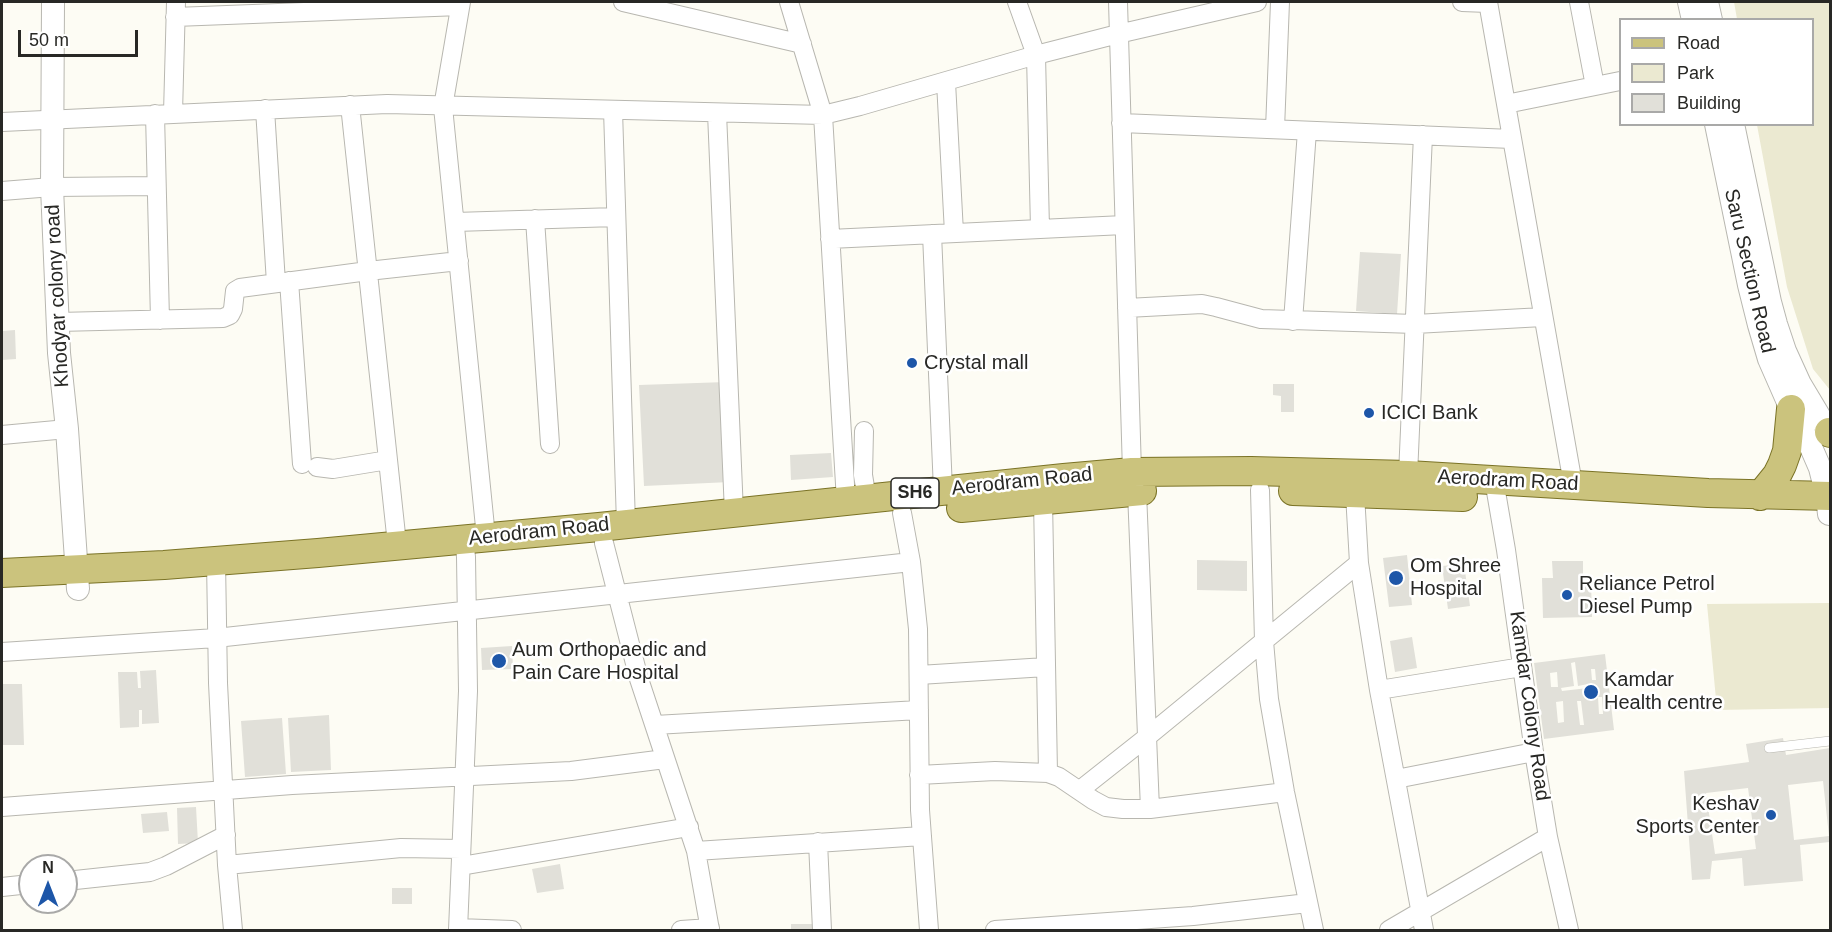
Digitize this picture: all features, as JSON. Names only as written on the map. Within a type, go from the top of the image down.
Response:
[{"type":"main road","points":[[1760,496],[1777,475],[1787,451],[1791,409]]},
{"type":"main road","name":"Aerodram Road","points":[[2,593],[78,580],[216,570],[328,567],[626,524],[943,490],[1134,482],[1251,471],[1408,475],[1495,489],[1743,513],[1829,505]]},
{"type":"main road","name":"Aerodram Road","points":[[216,570],[397,544],[604,543],[1043,500],[1134,482],[1200,489],[1355,494],[1573,484],[1760,496],[1829,505]]},
{"type":"main road","name":"Aerodram Road","points":[[2,573],[78,580]]},
{"type":"street","name":"Khodyar colony road","points":[[52,2],[52,187],[59,353],[68,429],[78,580]]},
{"type":"street","points":[[623,2],[802,44]]},
{"type":"street","points":[[789,2],[822,115],[830,239],[856,500]]},
{"type":"street","points":[[1017,2],[1036,55],[1040,229]]},
{"type":"street","points":[[1118,2],[1127,308],[1150,809]]},
{"type":"street","points":[[2,122],[350,105],[822,115],[1220,6],[1257,2]]},
{"type":"street","points":[[1275,129],[1280,2]]},
{"type":"street","points":[[1462,2],[1488,2],[1573,484]]},
{"type":"street","points":[[1580,2],[1595,86]]},
{"type":"street","points":[[1689,2],[1693,18]]},
{"type":"street","points":[[1707,2],[1711,18]]},
{"type":"street","points":[[160,320],[156,186],[176,9],[461,4],[443,107],[459,261],[472,545],[466,611],[468,691],[458,929],[512,930]]},
{"type":"street","points":[[1506,104],[1619,81]]},
{"type":"street","points":[[946,82],[954,233]]},
{"type":"street","points":[[350,105],[397,544]]},
{"type":"street","points":[[265,109],[282,282],[310,466],[333,469],[388,460]]},
{"type":"street","points":[[613,110],[626,524]]},
{"type":"street","points":[[717,113],[734,513]]},
{"type":"street","points":[[1121,123],[1512,139]]},
{"type":"street","name":"Saru Section Road","points":[[1716,126],[1749,285],[1769,360],[1820,468],[1829,505]]},
{"type":"street","name":"Saru Section Road","points":[[1733,126],[1767,291],[1776,324],[1800,384],[1830,433]]},
{"type":"street","points":[[1293,321],[1307,130]]},
{"type":"street","points":[[1408,475],[1423,135]]},
{"type":"street","points":[[2,191],[52,187],[156,186]]},
{"type":"street","points":[[455,222],[616,217]]},
{"type":"street","points":[[535,219],[550,444]]},
{"type":"street","points":[[830,239],[1124,225]]},
{"type":"street","points":[[933,234],[943,490]]},
{"type":"street","points":[[58,322],[224,318],[230,315],[235,291],[240,288],[459,261]]},
{"type":"street","points":[[1127,308],[1202,304],[1261,319],[1415,324],[1543,317]]},
{"type":"street","points":[[2,435],[68,429]]},
{"type":"street","points":[[856,500],[863,475],[864,431]]},
{"type":"street","name":"Kamdar Colony Road","points":[[1495,489],[1548,837],[1569,930]]},
{"type":"street","points":[[1260,490],[1264,641],[1269,699],[1285,792],[1314,930]]},
{"type":"street","points":[[1355,494],[1359,563],[1379,690],[1424,930]]},
{"type":"street","points":[[1043,500],[1048,773]]},
{"type":"street","points":[[902,513],[911,562],[918,629],[922,836],[929,930]]},
{"type":"street","points":[[604,543],[639,679],[696,851],[710,929],[681,930]]},
{"type":"street","points":[[2,652],[216,638],[911,562]]},
{"type":"street","points":[[1080,790],[1147,738],[1359,563]]},
{"type":"street","points":[[216,570],[216,638],[227,865],[233,930]]},
{"type":"street","points":[[919,675],[1046,667]]},
{"type":"street","points":[[1379,690],[1522,667]]},
{"type":"street","points":[[655,725],[919,710]]},
{"type":"street","points":[[1396,778],[1534,752]]},
{"type":"street","points":[[2,807],[224,790],[571,771],[664,759]]},
{"type":"street","points":[[920,775],[995,771],[1048,773],[1059,777],[1106,807],[1123,809],[1150,809],[1285,792]]},
{"type":"street","points":[[227,865],[401,848],[461,857],[689,827]]},
{"type":"street","points":[[78,880],[150,872],[226,835]]},
{"type":"street","points":[[696,851],[922,836]]},
{"type":"street","points":[[1389,930],[1548,837]]},
{"type":"street","points":[[818,842],[822,930]]},
{"type":"street","points":[[2,887],[18,885]]},
{"type":"street","points":[[995,930],[1193,916],[1308,903]]},
{"type":"lane","points":[[1769,748],[1830,741]]},
{"type":"green space","points":[[1734,2],[1830,2],[1830,390],[1813,369],[1787,287],[1757,126],[1814,126],[1814,18],[1737,18]]},
{"type":"green space","points":[[1830,603],[1830,708],[1717,710],[1707,604]]},
{"type":"building","points":[[1360,252],[1401,254],[1397,314],[1356,311]]},
{"type":"building","points":[[15,330],[16,359],[2,360],[2,331]]},
{"type":"building","points":[[726,382],[730,482],[644,486],[639,385]]},
{"type":"building","points":[[1273,384],[1294,384],[1294,412],[1281,412],[1281,396],[1273,395]]},
{"type":"building","points":[[831,453],[833,477],[791,480],[790,455]]},
{"type":"building","points":[[1407,555],[1412,605],[1389,607],[1383,558]]},
{"type":"building","points":[[1197,560],[1247,561],[1247,591],[1197,590]]},
{"type":"building","points":[[1552,561],[1583,561],[1583,581],[1591,581],[1592,617],[1543,618],[1542,578],[1553,578]]},
{"type":"building","points":[[1464,564],[1470,606],[1448,609],[1442,566]]},
{"type":"building","points":[[1412,637],[1417,668],[1395,672],[1390,641]]},
{"type":"building","points":[[512,646],[513,669],[482,670],[481,648]]},
{"type":"building","points":[[1605,654],[1614,730],[1544,739],[1534,663]],"holes":[[[1575,662],[1578,686],[1588,684],[1588,688],[1562,691],[1561,688],[1574,686],[1571,663]],[[1591,669],[1595,669],[1596,680],[1592,680]],[[1557,672],[1558,687],[1551,687],[1550,673]],[[1598,697],[1602,697],[1603,714],[1599,714]],[[1563,701],[1564,722],[1558,723],[1556,702]],[[1577,701],[1581,701],[1584,725],[1580,725]]]},
{"type":"building","points":[[156,670],[159,723],[142,724],[142,710],[139,710],[139,727],[120,728],[118,672],[137,672],[138,688],[141,688],[140,671]]},
{"type":"building","points":[[2,684],[22,684],[24,745],[2,745]]},
{"type":"building","points":[[329,715],[331,770],[291,772],[288,718]]},
{"type":"building","points":[[282,718],[286,774],[245,777],[241,721]]},
{"type":"building","name":"Keshav Sports Center","points":[[1783,738],[1786,755],[1830,748],[1830,842],[1800,845],[1803,881],[1744,886],[1742,858],[1712,861],[1710,879],[1692,880],[1684,771],[1749,762],[1746,744]],"holes":[[[1823,781],[1829,836],[1794,840],[1788,785]],[[1748,788],[1756,849],[1715,854],[1706,793]]]},
{"type":"building","points":[[196,807],[198,843],[178,844],[177,808]]},
{"type":"building","points":[[167,812],[169,831],[143,833],[141,814]]},
{"type":"building","points":[[560,864],[564,889],[537,893],[532,869]]},
{"type":"building","points":[[392,888],[412,888],[412,904],[392,904]]},
{"type":"building","points":[[791,924],[813,924],[813,930],[791,930]]},
{"type":"place","name":"Crystal mall","points":[[912,363]]},
{"type":"place","name":"ICICI Bank","points":[[1369,413]]},
{"type":"place","name":"Om Shree Hospital","points":[[1396,578]]},
{"type":"place","name":"Reliance Petrol Diesel Pump","points":[[1567,595]]},
{"type":"place","name":"Aum Orthopaedic and Pain Care Hospital","points":[[499,661]]},
{"type":"place","name":"Kamdar Health centre","points":[[1591,692]]},
{"type":"place","name":"Keshav Sports Center","points":[[1771,815]]}]
